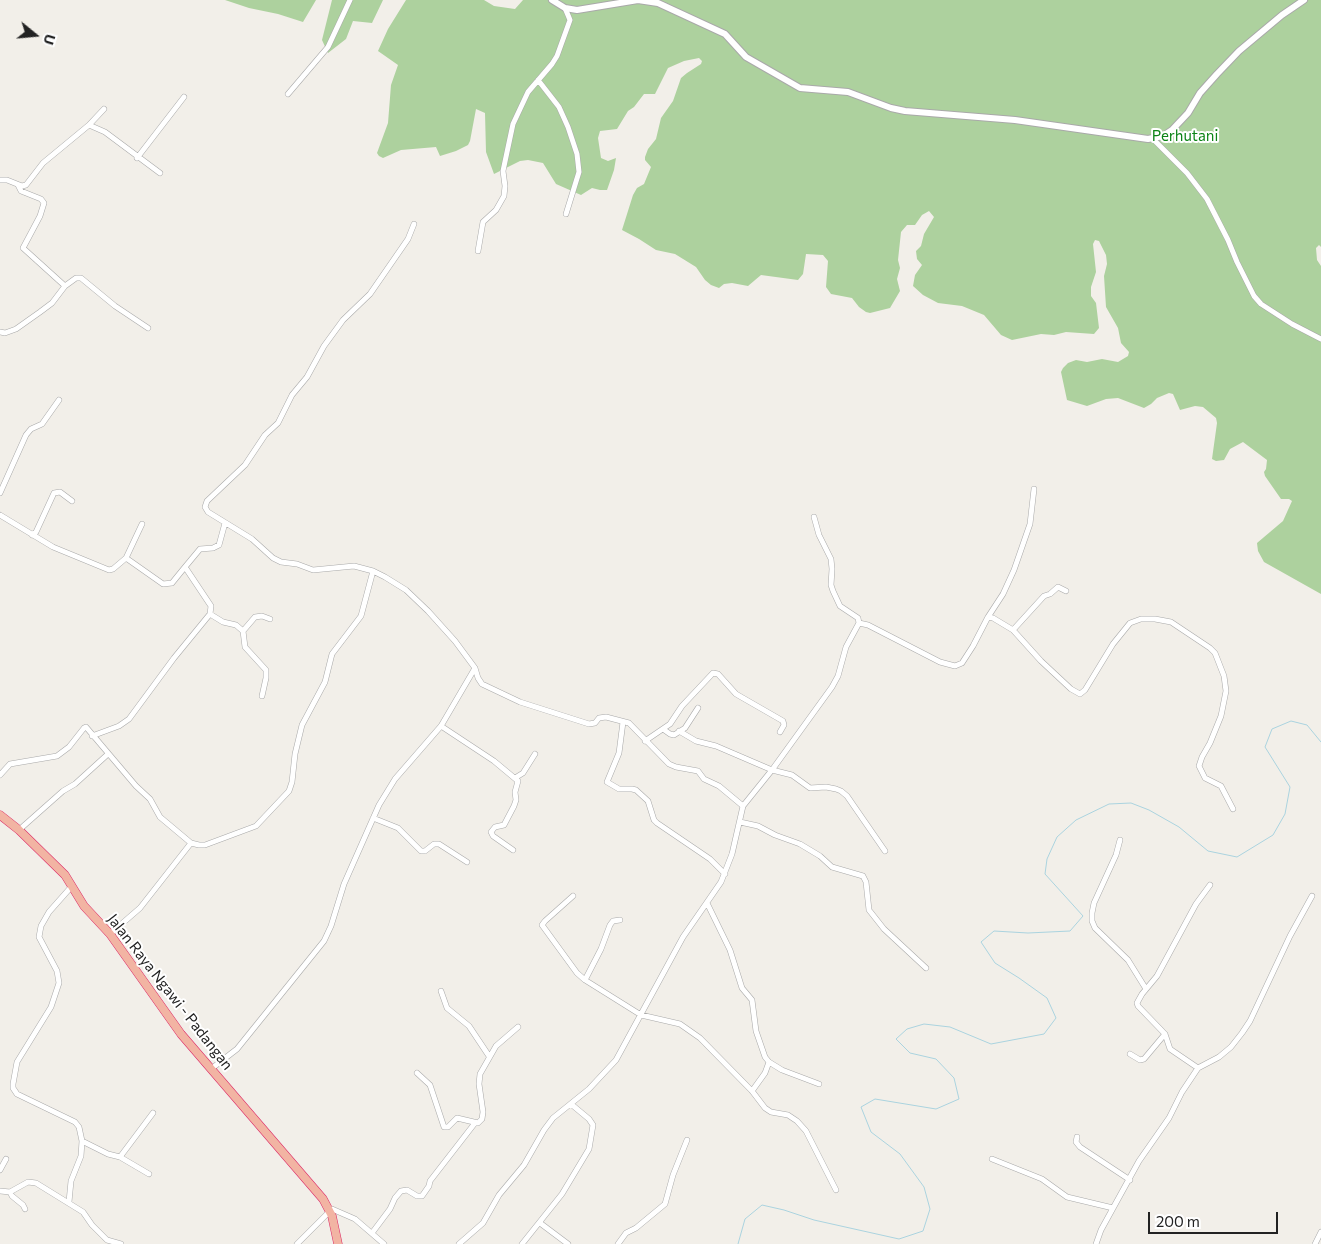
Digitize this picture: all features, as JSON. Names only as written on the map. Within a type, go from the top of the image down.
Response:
[{"type":"highway","name":"Jalan Raya Ngawi - Padangan","points":[[0,815],[54,863],[72,886],[84,906],[110,934],[166,1014],[302,1174],[330,1210],[336,1228],[338,1244]]},
{"type":"street","points":[[288,94],[328,47],[350,0]]},
{"type":"street","points":[[552,0],[565,8],[573,10],[587,10],[638,0],[658,3],[725,34],[746,57],[795,86],[805,89],[848,92],[905,112],[1015,120],[1153,139],[1163,136],[1176,126],[1188,113],[1200,93],[1239,51],[1282,14],[1304,0]]},
{"type":"street","points":[[478,251],[483,222],[496,210],[504,196],[503,171],[513,124],[526,97],[554,60],[567,30],[569,17],[565,8]]},
{"type":"street","points":[[538,80],[559,107],[577,154],[579,172],[566,214]]},
{"type":"street","points":[[137,158],[184,97]]},
{"type":"street","points":[[0,180],[7,180],[24,186],[43,163],[89,125],[104,109]]},
{"type":"street","points":[[89,125],[105,132],[137,158],[160,173]]},
{"type":"street","points":[[1153,139],[1187,173],[1206,198],[1254,296],[1261,304],[1284,319],[1321,339]]},
{"type":"street","points":[[18,185],[21,191],[40,199],[44,203],[40,216],[23,248],[65,286]]},
{"type":"street","points":[[414,224],[404,245],[370,294],[343,320],[329,340],[306,377],[292,395],[278,423],[266,435],[245,465],[207,501],[206,510],[252,539],[273,558],[281,562],[297,564],[313,570],[347,566],[373,571],[397,584],[413,596],[455,641],[475,668],[482,684],[520,702],[589,724],[594,724],[601,717],[606,717],[632,725],[645,741],[669,764],[679,768],[698,771],[704,779],[719,786],[743,806]]},
{"type":"street","points":[[0,332],[5,333],[16,329],[47,308],[65,286],[76,278],[84,280],[115,306],[148,328]]},
{"type":"street","points":[[0,493],[26,435],[30,429],[42,424],[59,400]]},
{"type":"street","points":[[860,623],[868,625],[940,662],[955,666],[960,665],[1008,586],[1030,524],[1034,489]]},
{"type":"street","points":[[32,535],[36,532],[54,493],[60,492],[72,501]]},
{"type":"street","points":[[0,515],[53,547],[109,570],[126,558],[142,524]]},
{"type":"street","points":[[814,516],[819,535],[831,559],[832,591],[840,606],[858,618],[860,623]]},
{"type":"street","points":[[126,558],[163,584],[172,583],[200,548],[213,548],[219,545],[225,523]]},
{"type":"street","points":[[92,736],[119,726],[128,719],[210,614],[211,606],[185,567]]},
{"type":"street","points":[[0,775],[10,764],[57,756],[69,747],[85,727],[136,786],[150,799],[164,820],[191,843],[205,845],[256,826],[289,791],[292,782],[294,754],[302,725],[325,682],[332,654],[361,616],[373,571]]},
{"type":"street","points":[[1013,630],[1044,596],[1050,594],[1058,587],[1066,592]]},
{"type":"street","points":[[210,614],[223,622],[236,625],[243,631],[245,646],[266,670],[262,696]]},
{"type":"street","points":[[243,631],[255,617],[262,616],[270,619]]},
{"type":"street","points":[[988,617],[999,620],[1013,630],[1041,661],[1071,689],[1080,694],[1085,690],[1113,644],[1125,628],[1133,622],[1141,619],[1171,622],[1203,643],[1215,653],[1224,676],[1226,691],[1221,716],[1199,766],[1205,778],[1221,786],[1233,809]]},
{"type":"street","points":[[459,1244],[483,1223],[499,1195],[524,1165],[549,1123],[613,1065],[683,937],[725,874],[732,854],[743,806],[772,770],[832,687],[839,672],[846,647],[860,623]]},
{"type":"street","points":[[211,1069],[237,1049],[324,941],[331,926],[344,884],[373,818],[395,780],[441,726],[475,668]]},
{"type":"street","points":[[645,741],[670,724],[682,706],[713,673],[718,674],[736,694],[783,721],[784,726],[780,732]]},
{"type":"street","points":[[663,729],[672,735],[688,726],[698,708]]},
{"type":"street","points":[[623,722],[619,753],[607,782],[619,789],[632,788],[636,790],[648,801],[656,822],[712,860],[725,874]]},
{"type":"street","points":[[441,726],[494,761],[515,778],[518,784],[515,792],[516,800],[514,806],[504,825],[495,827],[491,832],[493,836],[513,850]]},
{"type":"street","points":[[679,731],[696,741],[716,746],[772,770],[796,777],[810,788],[836,788],[847,796],[885,851]]},
{"type":"street","points":[[19,830],[108,754]]},
{"type":"street","points":[[515,778],[523,773],[534,754]]},
{"type":"street","points":[[373,818],[398,828],[421,851],[425,851],[434,844],[439,844],[467,862]]},
{"type":"street","points":[[740,822],[758,826],[775,835],[800,844],[820,856],[832,867],[863,876],[866,882],[869,910],[884,930],[926,968]]},
{"type":"street","points":[[1120,840],[1116,854],[1094,903],[1092,921],[1095,928],[1121,952],[1134,968],[1146,989]]},
{"type":"street","points":[[110,934],[140,908],[191,843]]},
{"type":"street","points":[[1198,1068],[1170,1049],[1165,1034],[1137,1004],[1138,1000],[1160,972],[1196,904],[1210,885]]},
{"type":"street","points":[[68,1202],[69,1187],[80,1156],[82,1141],[79,1127],[74,1122],[17,1094],[13,1088],[17,1062],[50,1006],[59,983],[57,971],[39,937],[41,926],[49,912],[72,886]]},
{"type":"street","points":[[573,896],[542,925],[577,974],[641,1015],[680,1024],[700,1038],[768,1110],[794,1118],[806,1131],[836,1190]]},
{"type":"street","points":[[1096,1244],[1101,1230],[1147,1147],[1169,1118],[1182,1092],[1198,1068],[1225,1052],[1250,1021],[1290,936],[1312,896]]},
{"type":"street","points":[[708,902],[730,950],[742,988],[752,1000],[756,1031],[762,1051],[769,1062],[782,1070],[819,1084]]},
{"type":"street","points":[[585,980],[610,925],[613,920],[620,920]]},
{"type":"street","points":[[441,990],[447,1008],[469,1026],[489,1056]]},
{"type":"street","points":[[417,1073],[430,1085],[444,1128],[447,1128],[457,1118],[475,1123],[481,1122],[483,1116],[478,1079],[489,1056],[501,1041],[518,1027]]},
{"type":"street","points":[[1130,1054],[1140,1060],[1144,1059],[1165,1034]]},
{"type":"street","points":[[752,1091],[766,1073],[769,1062]]},
{"type":"street","points":[[522,1244],[562,1194],[588,1153],[593,1125],[589,1119],[571,1104]]},
{"type":"street","points":[[120,1157],[152,1113]]},
{"type":"street","points":[[372,1233],[401,1191],[407,1190],[417,1196],[422,1196],[430,1181],[475,1123]]},
{"type":"street","points":[[1077,1138],[1076,1142],[1080,1147],[1130,1180]]},
{"type":"street","points":[[618,1244],[626,1233],[636,1228],[665,1204],[673,1176],[687,1140]]},
{"type":"street","points":[[82,1141],[108,1154],[120,1157],[149,1174]]},
{"type":"street","points":[[0,1170],[6,1159]]},
{"type":"street","points":[[992,1159],[1042,1179],[1067,1197],[1113,1208]]},
{"type":"street","points":[[0,1191],[10,1192],[28,1182],[43,1186],[83,1212],[104,1238],[121,1244]]},
{"type":"street","points":[[10,1192],[12,1196],[23,1204],[25,1210]]},
{"type":"street","points":[[298,1244],[330,1210],[337,1210],[355,1219],[384,1244]]},
{"type":"street","points":[[540,1223],[568,1244]]},
{"type":"street","points":[[1315,1244],[1321,1232]]},
{"type":"green space","points":[[225,0],[316,0],[303,22]]},
{"type":"green space","points":[[332,0],[383,0],[372,23],[353,21],[346,39],[328,53],[322,40]]},
{"type":"green space","name":"Perhutani","points":[[406,0],[484,0],[494,6],[515,9],[523,0],[1321,0],[1321,247],[1319,245],[1316,248],[1317,260],[1321,266],[1321,594],[1264,562],[1258,551],[1257,543],[1283,521],[1292,501],[1281,499],[1265,476],[1267,460],[1243,442],[1230,449],[1224,460],[1216,461],[1212,459],[1217,423],[1216,418],[1203,407],[1195,406],[1180,410],[1173,394],[1169,393],[1157,398],[1144,408],[1118,398],[1106,399],[1087,406],[1067,400],[1061,372],[1068,363],[1076,360],[1087,362],[1102,359],[1118,362],[1128,356],[1129,352],[1121,343],[1118,328],[1106,307],[1104,276],[1107,264],[1106,255],[1099,241],[1095,240],[1093,244],[1096,272],[1091,287],[1091,296],[1096,303],[1099,328],[1094,334],[1066,332],[1054,335],[1041,334],[1012,340],[1001,335],[984,315],[962,306],[938,303],[923,295],[913,286],[915,275],[922,265],[917,259],[916,251],[921,246],[924,234],[934,217],[929,211],[922,215],[915,225],[907,225],[901,232],[898,260],[900,268],[897,279],[900,291],[890,308],[870,313],[859,307],[852,298],[831,294],[826,287],[828,261],[823,255],[806,254],[803,274],[798,280],[761,275],[748,286],[732,283],[724,284],[719,288],[705,280],[696,267],[675,254],[656,250],[622,230],[633,195],[637,188],[644,184],[651,167],[645,160],[645,157],[648,149],[656,139],[661,118],[673,101],[681,78],[701,64],[702,61],[699,58],[684,61],[668,68],[655,94],[644,94],[634,107],[628,111],[617,129],[600,131],[598,138],[601,158],[608,161],[616,158],[607,190],[592,188],[581,195],[556,184],[543,163],[528,160],[520,161],[494,174],[486,152],[485,113],[476,109],[468,145],[440,156],[436,147],[401,150],[383,158],[377,153],[388,123],[391,85],[398,65],[378,51],[388,29]]},
{"type":"waterway","points":[[738,1244],[745,1219],[762,1205],[814,1220],[899,1239],[923,1231],[930,1209],[924,1187],[900,1154],[871,1132],[861,1107],[875,1099],[936,1109],[959,1099],[954,1078],[936,1059],[910,1053],[896,1039],[907,1029],[924,1024],[950,1027],[991,1044],[1044,1034],[1056,1018],[1047,998],[995,963],[981,942],[994,931],[1028,933],[1070,931],[1083,916],[1045,874],[1047,859],[1057,837],[1076,820],[1109,804],[1131,803],[1149,810],[1179,827],[1208,851],[1237,857],[1273,835],[1285,814],[1290,787],[1265,747],[1272,729],[1291,721],[1307,725],[1321,742]]}]
